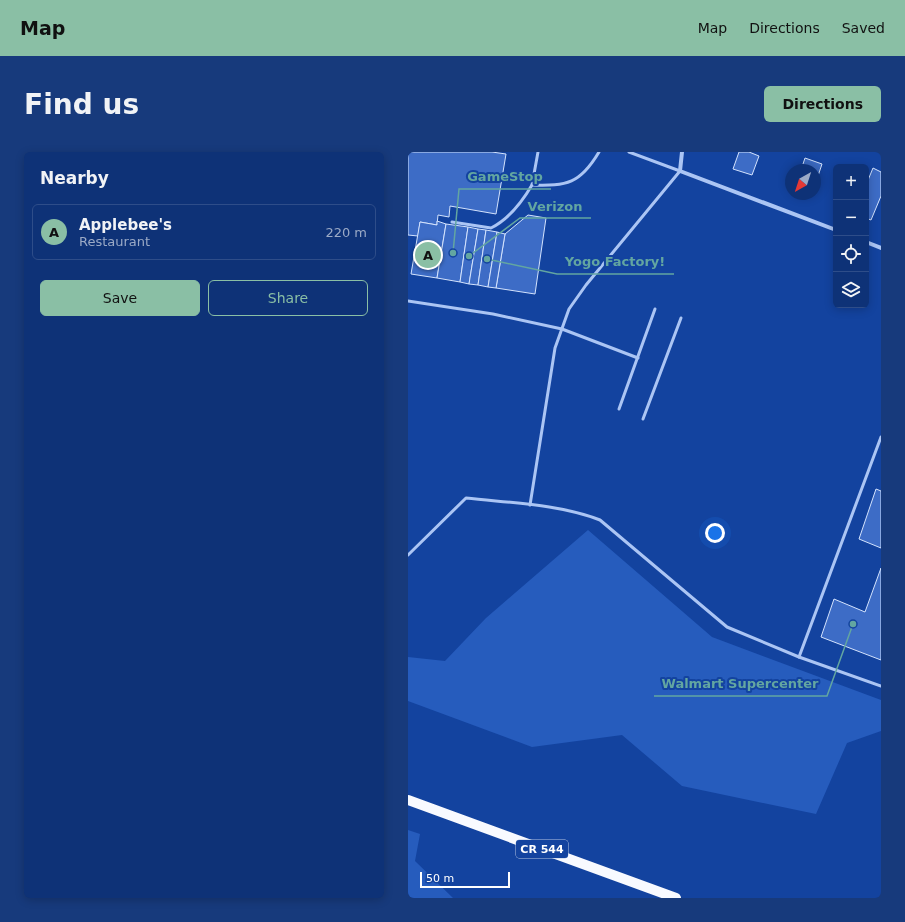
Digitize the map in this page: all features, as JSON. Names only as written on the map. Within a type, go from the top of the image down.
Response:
[{"type":"main road","name":"CR 544","points":[[408,800],[676,898]]},
{"type":"street","points":[[682,152],[680,171],[833,229]]},
{"type":"street","points":[[869,243],[881,248]]},
{"type":"lane","points":[[452,222],[492,228],[504,220],[523,200],[532,185],[538,152]]},
{"type":"lane","points":[[532,185],[567,183],[580,178],[599,152]]},
{"type":"lane","points":[[530,504],[555,348],[569,309],[586,285],[680,171],[629,152]]},
{"type":"lane","points":[[408,300],[493,314],[562,329],[638,358]]},
{"type":"lane","points":[[619,409],[655,309]]},
{"type":"lane","points":[[643,419],[681,318]]},
{"type":"lane","points":[[799,657],[881,437]]},
{"type":"lane","points":[[408,555],[466,498],[530,504],[584,514],[600,520],[727,627],[799,657],[881,686]]},
{"type":"shaded area","points":[[588,530],[712,637],[881,700],[881,731],[847,743],[816,814],[682,786],[622,735],[532,747],[408,701],[408,657],[445,661],[486,618]]},
{"type":"shaded area","points":[[408,830],[420,834],[415,861],[453,898],[408,898]]},
{"type":"building","points":[[408,152],[492,152],[506,154],[496,214],[450,206],[449,217],[438,215],[437,225],[420,222],[418,236],[408,235]]},
{"type":"building","points":[[739,152],[749,152],[759,156],[752,175],[733,169]]},
{"type":"building","points":[[805,158],[822,164],[821,167],[821,164],[803,164]]},
{"type":"building","points":[[873,168],[881,172],[881,196],[871,220],[869,219],[869,178]]},
{"type":"building","points":[[528,215],[546,218],[535,294],[496,288],[505,234]]},
{"type":"building","points":[[437,221],[446,224],[437,278],[411,274],[420,222],[437,225]]},
{"type":"building","points":[[446,224],[468,227],[460,282],[437,278]]},
{"type":"building","points":[[468,227],[478,229],[469,284],[460,282]]},
{"type":"building","points":[[478,229],[486,230],[478,285],[469,284]]},
{"type":"building","points":[[486,230],[497,232],[488,287],[478,285]]},
{"type":"building","points":[[497,232],[505,234],[496,288],[488,287]]},
{"type":"building","points":[[876,489],[881,491],[881,548],[859,539]]},
{"type":"building","points":[[881,568],[881,660],[821,637],[834,599],[865,612]]},
{"type":"place","name":"GameStop","points":[[453,253]]},
{"type":"place","name":"Applebee's","points":[[428,255]]},
{"type":"place","name":"Verizon","points":[[469,256]]},
{"type":"place","name":"Yogo Factory!","points":[[487,259]]},
{"type":"place","name":"Walmart Supercenter","points":[[853,624]]}]
